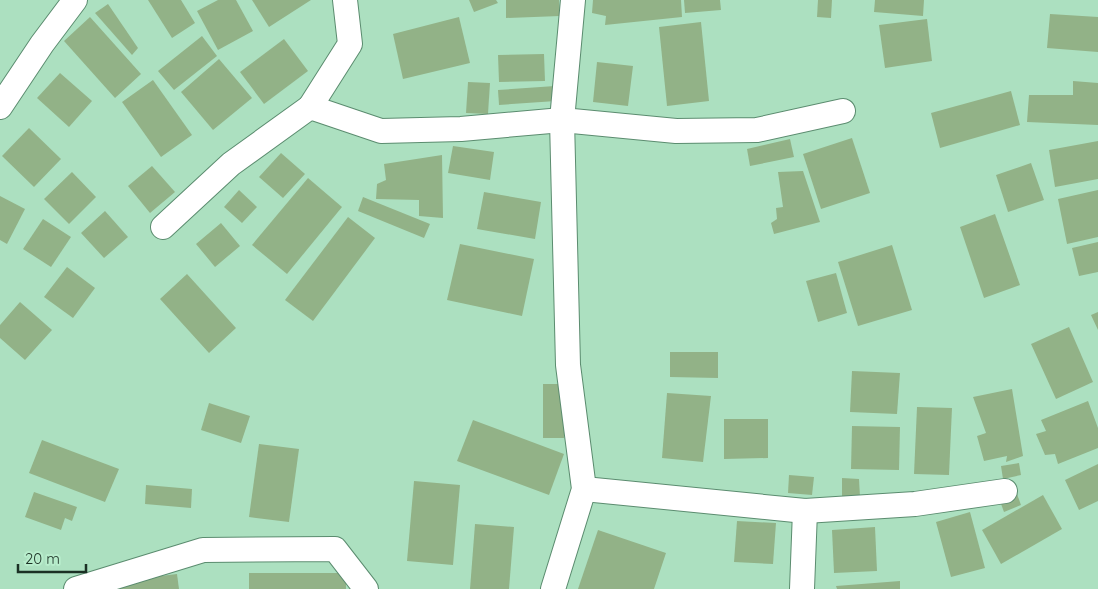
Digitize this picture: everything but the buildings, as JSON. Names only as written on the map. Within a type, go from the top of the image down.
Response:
[{"type":"street","points":[[0,107],[42,44],[76,0]]},
{"type":"street","points":[[164,227],[232,164],[310,107],[350,44],[345,0]]},
{"type":"street","points":[[553,589],[584,489],[568,366],[562,120],[573,0]]},
{"type":"street","points":[[310,107],[381,131],[461,129],[562,120],[676,131],[757,130],[843,111]]},
{"type":"street","points":[[584,489],[805,511],[915,504],[1005,491]]},
{"type":"street","points":[[802,589],[805,511]]},
{"type":"street","points":[[76,589],[203,550],[326,549],[335,549],[366,589]]}]
